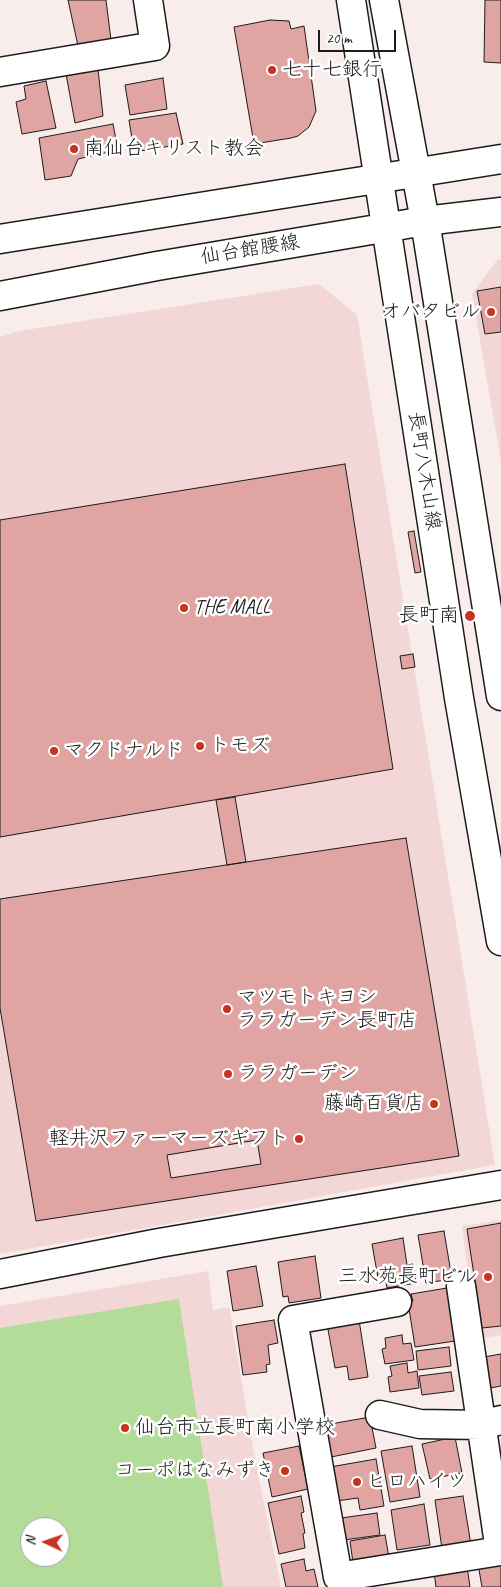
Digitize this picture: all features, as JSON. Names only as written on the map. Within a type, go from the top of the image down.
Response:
[{"type":"street","points":[[0,72],[155,46],[148,0]]},
{"type":"street","name":"長町八木山線","points":[[351,0],[459,698],[501,941]]},
{"type":"street","points":[[384,0],[425,221],[501,696]]},
{"type":"street","points":[[0,239],[501,159]]},
{"type":"street","name":"仙台館腰線","points":[[0,296],[157,266],[425,221],[501,212]]},
{"type":"street","points":[[0,1274],[158,1243],[501,1185]]},
{"type":"street","points":[[397,1302],[293,1320],[338,1582],[500,1551],[491,1423],[461,1286]]},
{"type":"street","points":[[380,1415],[420,1424],[491,1423]]},
{"type":"shaded area","points":[[501,259],[501,462],[472,294],[497,260]]},
{"type":"shaded area","points":[[319,284],[357,315],[495,1165],[0,1254],[0,337],[19,331]]},
{"type":"shaded area","name":"三水苑長町ビル","points":[[501,1220],[501,1335],[477,1339],[462,1226]]},
{"type":"shaded area","name":"仙台市立長町南小学校","points":[[208,1271],[213,1310],[229,1307],[253,1448],[281,1587],[0,1587],[0,1306]]},
{"type":"green space","name":"仙台市立長町南小学校","points":[[179,1299],[223,1587],[0,1587],[0,1328]]},
{"type":"building","points":[[68,0],[106,0],[111,40],[78,46]]},
{"type":"building","points":[[485,0],[501,0],[501,63],[484,62]]},
{"type":"building","points":[[270,20],[289,21],[291,29],[304,26],[316,111],[309,127],[298,136],[254,144],[234,27]]},
{"type":"building","points":[[98,69],[103,116],[75,123],[66,74]]},
{"type":"building","points":[[163,78],[167,109],[130,115],[125,85]]},
{"type":"building","points":[[46,81],[56,128],[22,134],[16,102],[26,99],[24,86]]},
{"type":"building","points":[[176,113],[183,144],[134,152],[129,120]]},
{"type":"building","points":[[113,124],[118,150],[78,159],[71,176],[45,180],[39,138]]},
{"type":"building","name":"オバタビル","points":[[501,287],[501,332],[485,334],[477,291]]},
{"type":"building","name":"THE MALL","points":[[345,464],[393,769],[0,837],[0,520]]},
{"type":"building","points":[[414,531],[421,572],[415,573],[408,532]]},
{"type":"building","points":[[413,654],[415,667],[402,669],[400,656]]},
{"type":"building","points":[[235,797],[246,862],[227,865],[216,800]]},
{"type":"building","name":"ララガーデン","points":[[406,838],[459,1156],[36,1221],[0,1008],[0,899]],"holes":[[[257,1140],[261,1164],[171,1178],[167,1155]]]},
{"type":"building","name":"三水苑長町ビル","points":[[501,1223],[501,1326],[482,1328],[467,1229]]},
{"type":"building","points":[[444,1231],[452,1279],[426,1283],[418,1235]]},
{"type":"building","points":[[403,1238],[407,1265],[413,1264],[416,1283],[387,1288],[385,1276],[378,1278],[372,1244]]},
{"type":"building","points":[[315,1256],[321,1298],[289,1303],[288,1296],[283,1297],[278,1262]]},
{"type":"building","points":[[256,1266],[263,1306],[233,1311],[227,1271]]},
{"type":"building","points":[[447,1288],[455,1341],[415,1347],[408,1302],[413,1301],[411,1294]]},
{"type":"building","points":[[274,1320],[278,1343],[268,1345],[270,1364],[266,1365],[267,1372],[243,1375],[236,1326]]},
{"type":"building","points":[[359,1320],[368,1377],[349,1380],[347,1366],[335,1368],[327,1324]]},
{"type":"building","points":[[402,1335],[403,1344],[411,1343],[414,1360],[385,1364],[382,1349],[386,1348],[385,1338]]},
{"type":"building","points":[[449,1347],[451,1366],[418,1370],[416,1351]]},
{"type":"building","points":[[501,1354],[501,1386],[490,1388],[484,1357]]},
{"type":"building","points":[[407,1363],[408,1373],[417,1371],[419,1388],[390,1392],[388,1377],[392,1376],[390,1366]]},
{"type":"building","points":[[451,1372],[454,1391],[422,1395],[419,1376]]},
{"type":"building","points":[[370,1417],[376,1448],[331,1457],[325,1425]]},
{"type":"building","points":[[455,1437],[462,1473],[430,1479],[422,1444]]},
{"type":"building","name":"コーポはなみずき","points":[[299,1446],[308,1489],[272,1497],[263,1453]]},
{"type":"building","points":[[412,1446],[420,1497],[390,1502],[381,1451]]},
{"type":"building","name":"ヒロハイツ","points":[[376,1459],[384,1506],[360,1510],[358,1498],[336,1501],[330,1467]]},
{"type":"building","points":[[301,1496],[304,1512],[301,1513],[305,1533],[303,1534],[305,1548],[279,1554],[268,1503]]},
{"type":"building","points":[[463,1496],[471,1545],[442,1549],[435,1500]]},
{"type":"building","points":[[424,1504],[430,1545],[397,1550],[391,1510]]},
{"type":"building","points":[[377,1513],[380,1535],[344,1540],[341,1518]]},
{"type":"building","points":[[385,1535],[389,1557],[353,1563],[350,1541]]},
{"type":"building","points":[[304,1559],[306,1571],[314,1569],[318,1587],[286,1587],[281,1564]]},
{"type":"building","points":[[501,1560],[501,1587],[482,1587],[478,1564]]},
{"type":"building","points":[[467,1566],[470,1587],[436,1587],[434,1572]]},
{"type":"place","name":"七十七銀行","points":[[272,70]]},
{"type":"place","name":"南仙台キリスト教会","points":[[74,149]]},
{"type":"place","name":"オバタビル","points":[[491,312]]},
{"type":"place","name":"THE MALL","points":[[184,608]]},
{"type":"place","name":"長町南","points":[[470,616]]},
{"type":"place","name":"トモズ","points":[[200,746]]},
{"type":"place","name":"マクドナルド","points":[[54,751]]},
{"type":"place","name":"マツモトキヨシ ララガーデン長町店","points":[[227,1009]]},
{"type":"place","name":"ララガーデン","points":[[228,1074]]},
{"type":"place","name":"藤崎百貨店","points":[[434,1104]]},
{"type":"place","name":"軽井沢ファーマーズギフト","points":[[299,1139]]},
{"type":"place","name":"三水苑長町ビル","points":[[488,1277]]},
{"type":"place","name":"仙台市立長町南小学校","points":[[125,1428]]},
{"type":"place","name":"コーポはなみずき","points":[[285,1471]]},
{"type":"place","name":"ヒロハイツ","points":[[357,1482]]}]
